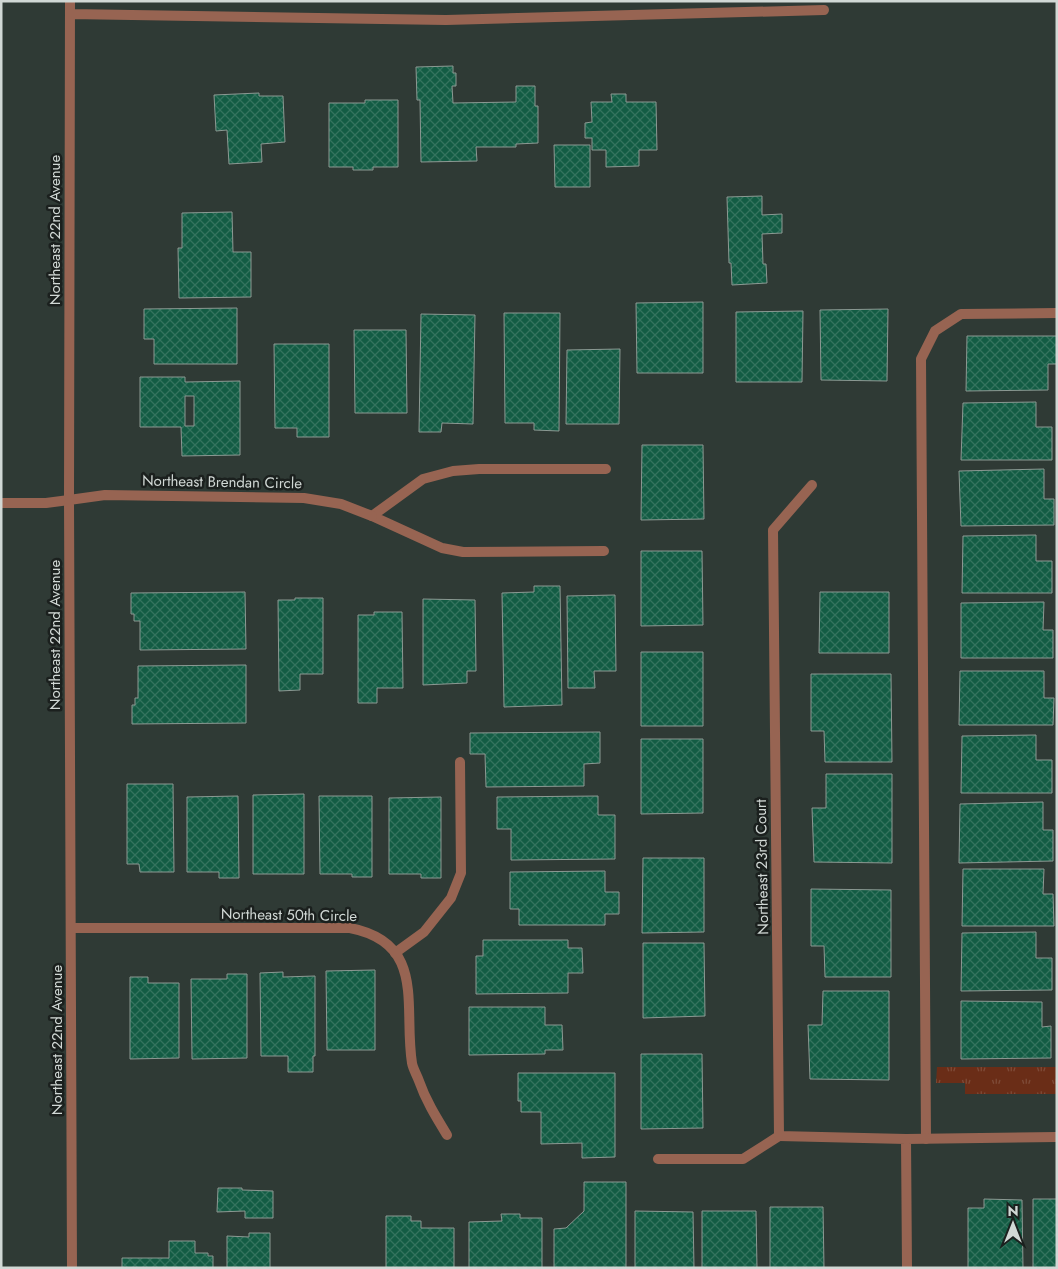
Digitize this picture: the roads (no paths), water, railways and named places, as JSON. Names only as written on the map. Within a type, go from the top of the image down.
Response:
[{"type":"street","name":"Northeast 22nd Avenue","points":[[70,1],[69,500],[72,1268]]},
{"type":"street","points":[[70,14],[446,20],[824,10]]},
{"type":"street","points":[[926,1138],[921,359],[935,331],[961,314],[1057,313]]},
{"type":"street","points":[[372,516],[423,479],[453,471],[478,469],[606,469]]},
{"type":"street","name":"Northeast 23rd Court","points":[[780,1136],[774,530],[812,485]]},
{"type":"street","name":"Northeast Brendan Circle","points":[[1,503],[46,503],[105,495],[304,498],[341,504],[442,548],[463,552],[604,551]]},
{"type":"street","points":[[395,953],[424,932],[451,898],[461,873],[460,762]]},
{"type":"street","name":"Northeast 50th Circle","points":[[72,928],[350,928],[366,931],[381,940],[395,953],[405,969],[409,987],[412,1064],[428,1104],[447,1136]]},
{"type":"street","points":[[658,1159],[743,1159],[780,1136],[906,1138],[1057,1137]]},
{"type":"street","points":[[906,1138],[907,1268]]}]
